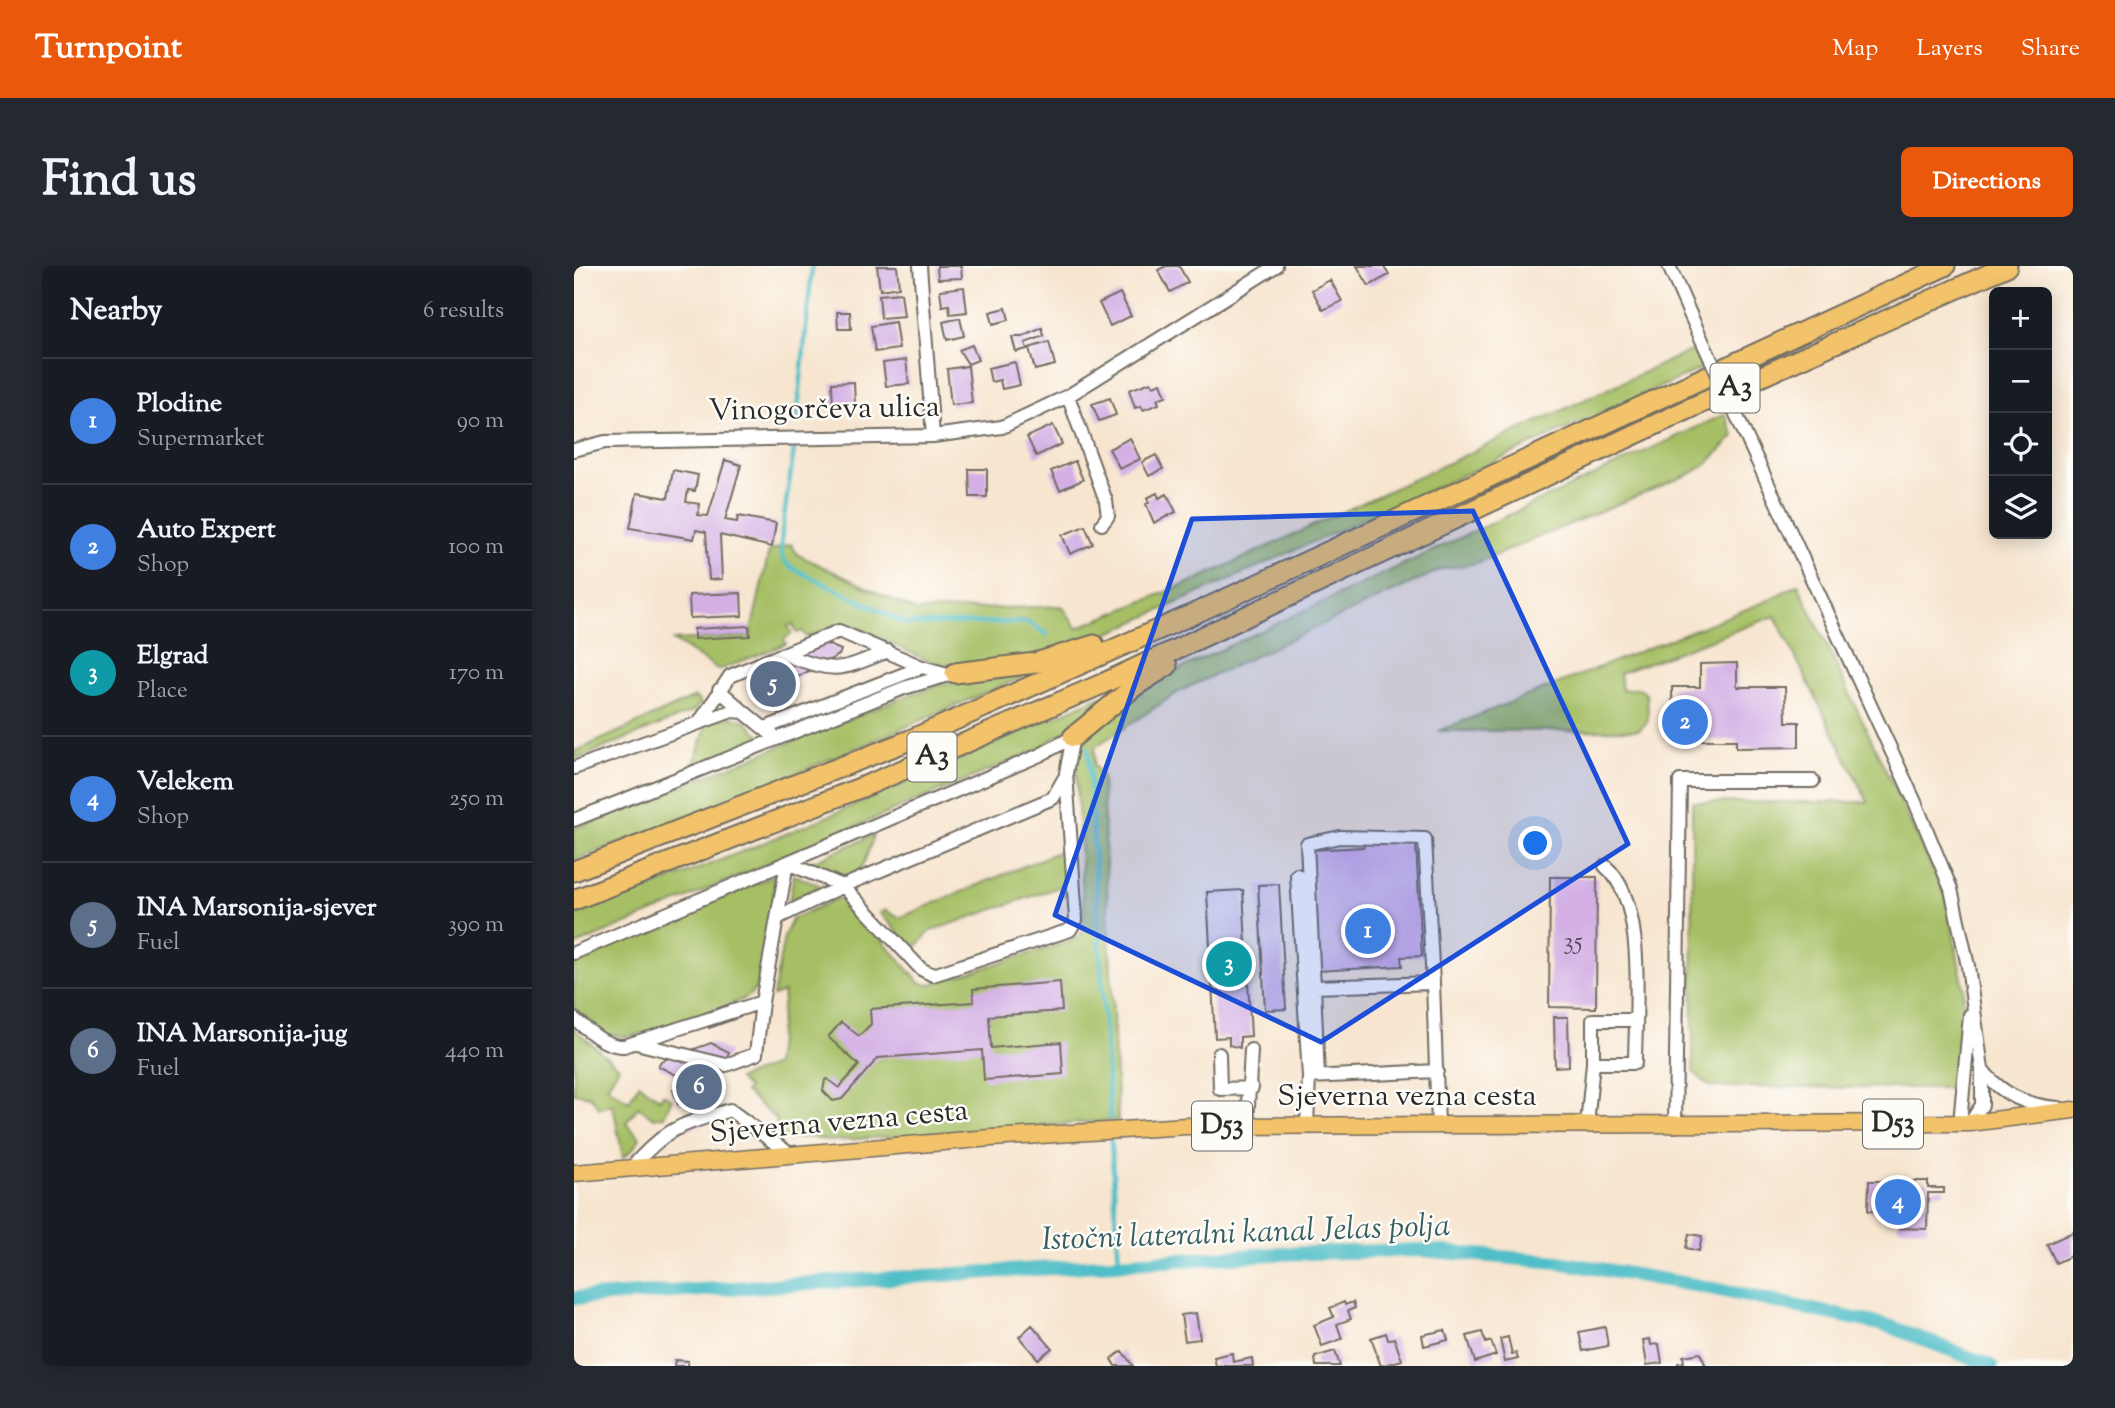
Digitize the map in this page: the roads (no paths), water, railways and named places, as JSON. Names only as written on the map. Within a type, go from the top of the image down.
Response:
[{"type":"highway","name":"A3","points":[[574,871],[910,740],[1200,611],[1945,266]]},
{"type":"highway","name":"A3","points":[[574,900],[870,784],[1102,684],[1693,407],[2007,266]]},
{"type":"highway","points":[[1073,737],[1151,675],[1254,625],[1283,600]]},
{"type":"highway","points":[[955,673],[1048,660],[1082,650],[1152,620],[1200,611]]},
{"type":"main road","name":"Sjeverna vezna cesta","points":[[574,1173],[1091,1131],[1247,1125],[1675,1126],[1965,1123],[2073,1110]]},
{"type":"street","points":[[920,266],[933,436]]},
{"type":"street","name":"Vinogorčeva ulica","points":[[574,450],[605,442],[933,436],[1002,427],[1068,396],[1276,266]]},
{"type":"street","points":[[1669,266],[1915,802],[1951,889],[1961,928],[1982,1069],[1982,1105],[1965,1123]]},
{"type":"street","points":[[1068,396],[1106,501],[1108,516],[1102,524]]},
{"type":"street","points":[[701,720],[730,676],[839,631],[922,667],[955,673]]},
{"type":"street","points":[[785,654],[818,666],[840,670],[888,651]]},
{"type":"street","points":[[765,728],[922,667]]},
{"type":"street","points":[[574,820],[904,688],[955,673]]},
{"type":"street","points":[[719,690],[777,739]]},
{"type":"street","points":[[574,768],[701,720],[732,710],[744,712]]},
{"type":"street","points":[[787,863],[843,887],[921,970],[933,975],[1063,933],[1076,920],[1066,773],[1073,737]]},
{"type":"street","points":[[574,953],[1040,755],[1073,737]]},
{"type":"street","points":[[777,919],[843,887],[1053,798],[1066,773]]},
{"type":"street","points":[[1675,1126],[1680,781],[1813,781]]},
{"type":"street","points":[[1307,1125],[1313,1076],[1314,987],[1307,844],[1340,837],[1425,839],[1438,1125]]},
{"type":"street","points":[[636,1043],[726,1065],[757,1054],[762,1002],[787,863]]},
{"type":"street","points":[[1593,1063],[1635,1063],[1636,929],[1615,875],[1605,866]]},
{"type":"street","points":[[1297,876],[1313,1076]]},
{"type":"street","points":[[1314,987],[1433,983]]},
{"type":"street","points":[[1965,1123],[1971,997]]},
{"type":"street","points":[[574,1019],[601,1040],[616,1047],[762,1002]]},
{"type":"street","points":[[1587,1125],[1593,1063],[1593,1020],[1635,1020]]},
{"type":"street","points":[[1247,1125],[1252,1088],[1251,1050]]},
{"type":"street","points":[[1219,1054],[1220,1089],[1252,1088]]},
{"type":"street","points":[[1982,1069],[1990,1080],[2014,1098],[2051,1108],[2073,1110]]},
{"type":"street","points":[[1313,1076],[1437,1072]]},
{"type":"street","points":[[629,1169],[658,1138],[679,1125],[730,1110],[791,1155]]},
{"type":"waterway","points":[[797,420],[812,266]]},
{"type":"waterway","points":[[795,443],[781,553],[784,561],[792,568],[907,624],[1027,622],[1047,634]]},
{"type":"waterway","points":[[1088,748],[1110,1118]]},
{"type":"waterway","points":[[1111,1142],[1119,1263]]},
{"type":"waterway","name":"Istočni lateralni kanal Jelas polja","points":[[574,1298],[1274,1254],[1420,1250],[1558,1262],[1700,1286],[1889,1326],[1991,1366]]},
{"type":"place","name":"INA Marsonija-sjever","points":[[773,684]]},
{"type":"place","name":"Auto Expert","points":[[1685,722]]},
{"type":"place","name":"Plodine","points":[[1368,931]]},
{"type":"place","name":"Elgrad","points":[[1229,964]]},
{"type":"place","name":"INA Marsonija-jug","points":[[699,1087]]},
{"type":"place","name":"Velekem","points":[[1898,1202]]}]
